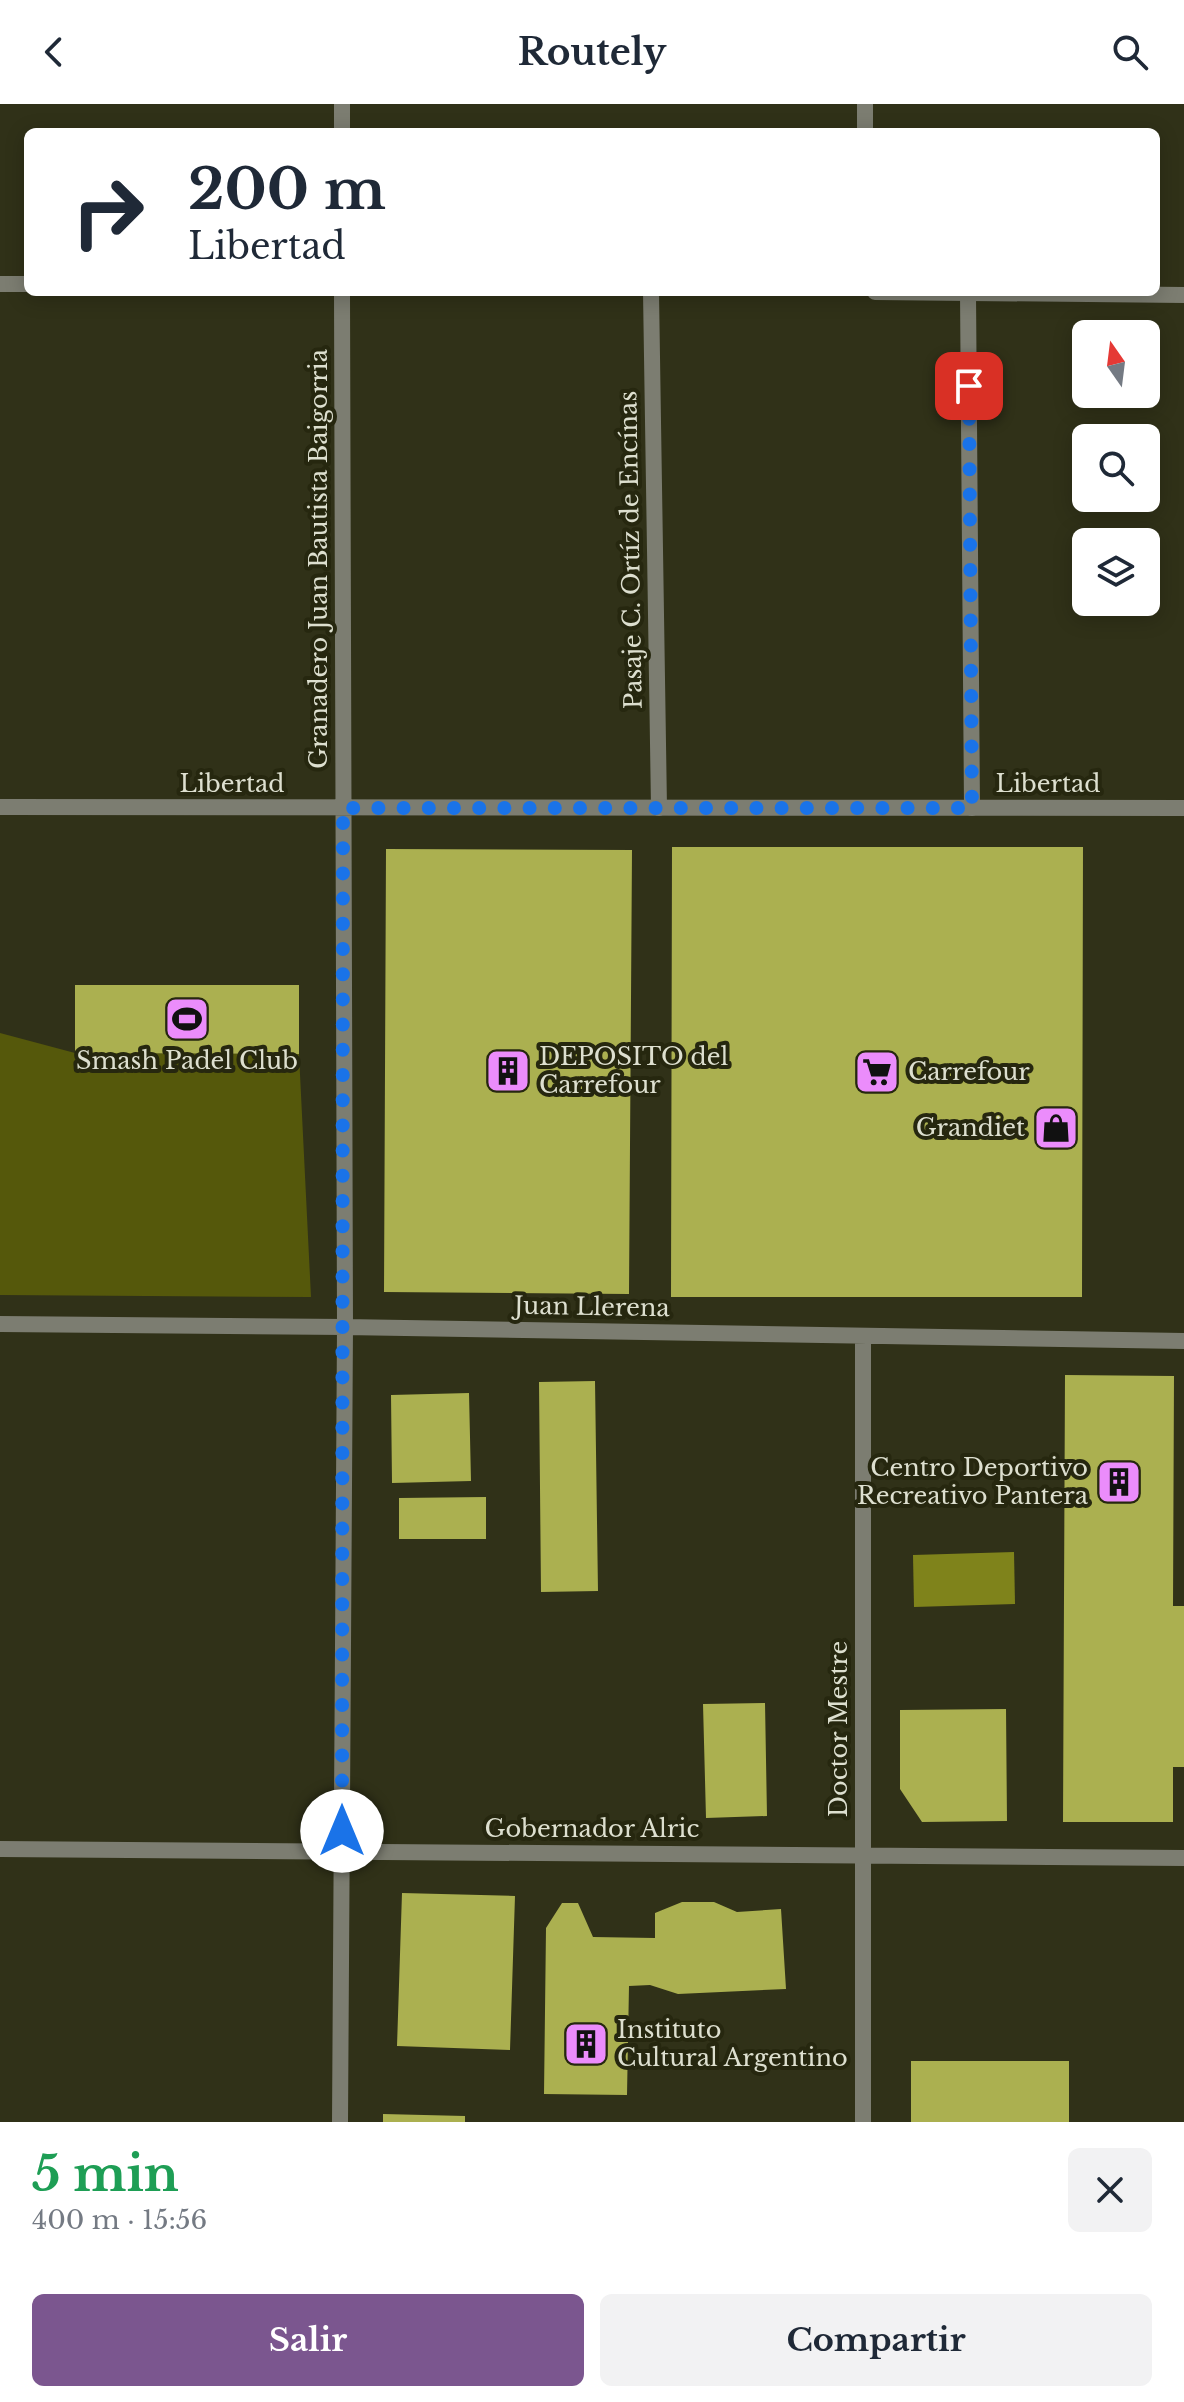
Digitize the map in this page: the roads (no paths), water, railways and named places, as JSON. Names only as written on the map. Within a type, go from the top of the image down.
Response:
[{"type":"street","points":[[342,104],[342,128]]},
{"type":"street","points":[[865,104],[865,128]]},
{"type":"street","points":[[0,284],[24,284]]},
{"type":"street","points":[[1160,295],[1184,295]]},
{"type":"street","name":"Granadero Juan Bautista Baigorria","points":[[340,2122],[345,1327],[342,296]]},
{"type":"street","name":"Pasaje C. Ortíz de Encínas","points":[[651,296],[659,808]]},
{"type":"street","points":[[968,296],[972,808]]},
{"type":"street","name":"Libertad","points":[[0,807],[1184,808]]},
{"type":"street","name":"Juan Llerena","points":[[0,1324],[1184,1341]]},
{"type":"street","name":"Doctor Mestre","points":[[863,1336],[863,2122]]},
{"type":"street","name":"Gobernador Alric","points":[[0,1849],[1184,1858]]},
{"type":"place","name":"Smash Padel Club","points":[[187,1019]]},
{"type":"place","name":"DEPOSITO del Carrefour","points":[[508,1071]]},
{"type":"place","name":"Carrefour","points":[[877,1072]]},
{"type":"place","name":"Grandiet","points":[[1056,1128]]},
{"type":"place","name":"Centro Deportivo Recreativo Pantera","points":[[1119,1482]]},
{"type":"place","name":"Instituto Cultural Argentino","points":[[586,2044]]}]
